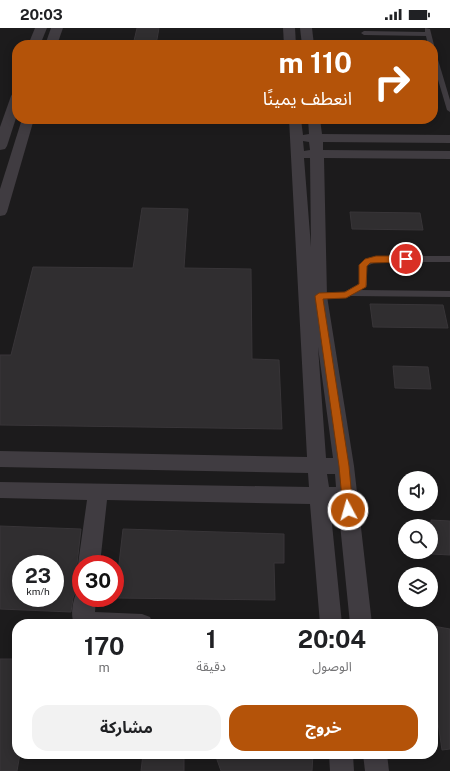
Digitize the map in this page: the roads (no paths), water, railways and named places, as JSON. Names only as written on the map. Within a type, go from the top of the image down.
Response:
[{"type":"street","points":[[36,40],[41,28]]},
{"type":"street","points":[[53,40],[57,28]]},
{"type":"street","points":[[289,28],[290,40]]},
{"type":"street","points":[[306,28],[307,40]]},
{"type":"street","points":[[0,146],[12,111]]},
{"type":"street","points":[[0,212],[26,124]]},
{"type":"street","points":[[294,124],[319,496],[331,619]]},
{"type":"street","points":[[314,124],[319,296],[344,466],[360,619]]},
{"type":"street","points":[[296,146],[450,139]]},
{"type":"street","points":[[316,146],[450,155]]},
{"type":"street","points":[[0,150],[18,151]]},
{"type":"street","points":[[0,459],[344,466]]},
{"type":"street","points":[[0,490],[347,496]]},
{"type":"street","points":[[90,555],[98,492]]},
{"type":"street","points":[[82,619],[84,607]]},
{"type":"street","points":[[341,759],[342,771]]},
{"type":"street","points":[[376,759],[377,771]]},
{"type":"lane","points":[[364,33],[427,31]]},
{"type":"lane","points":[[438,70],[450,110]]},
{"type":"lane","points":[[319,296],[346,295],[363,285],[363,265],[368,260],[450,259]]},
{"type":"lane","points":[[351,293],[450,294]]}]
